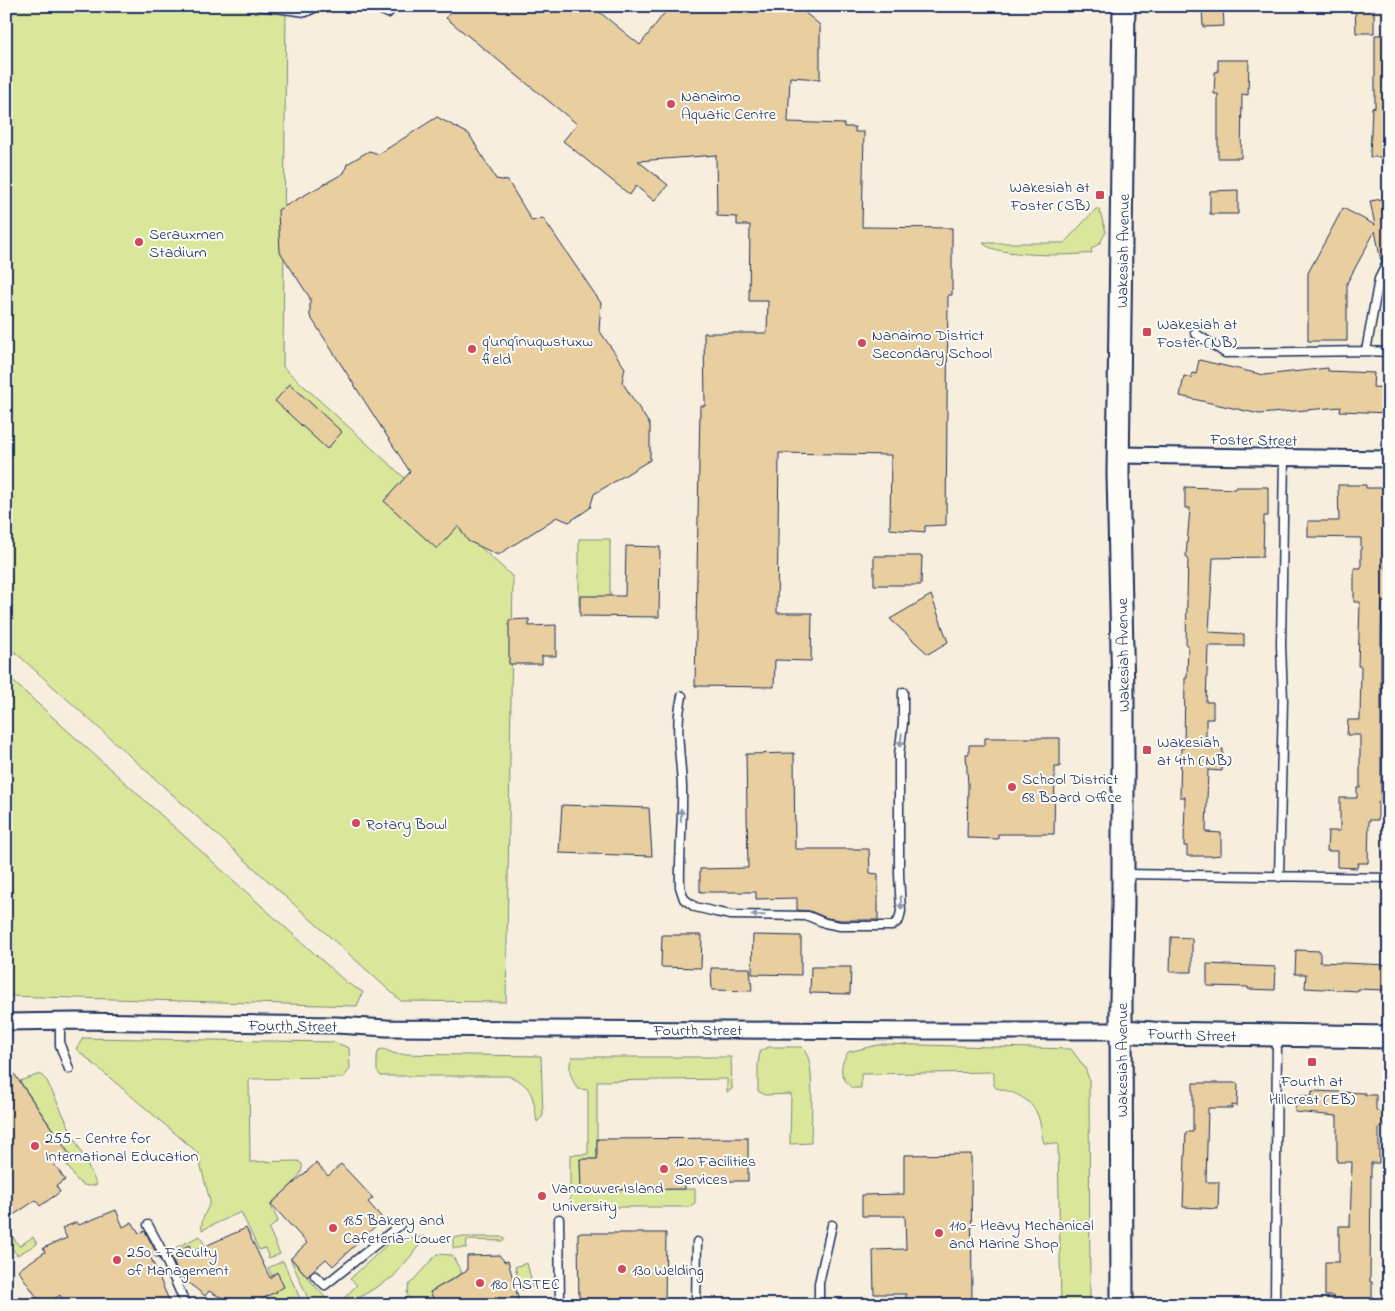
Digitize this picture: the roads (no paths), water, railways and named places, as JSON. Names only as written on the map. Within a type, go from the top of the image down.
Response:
[{"type":"main road","name":"Wakesiah Avenue","points":[[1122,1305],[1123,693],[1118,455],[1124,6]]},
{"type":"main road","name":"Fourth Street","points":[[1121,1031],[1277,1036],[1389,1037]]},
{"type":"street","name":"Foster Street","points":[[1118,455],[1389,459]]},
{"type":"street","name":"Fourth Street","points":[[6,1022],[336,1025],[387,1028],[1121,1031]]},
{"type":"lane","points":[[260,6],[306,12],[318,6]]},
{"type":"lane","points":[[372,6],[388,14],[393,6]]},
{"type":"lane","points":[[1366,351],[1379,279],[1389,259]]},
{"type":"lane","points":[[1195,333],[1225,353],[1389,352]]},
{"type":"lane","points":[[1279,877],[1283,700],[1281,644],[1284,457]]},
{"type":"lane","points":[[682,696],[677,726],[682,786],[680,887],[684,899],[695,908],[731,915],[808,916],[825,923],[840,926],[892,926],[899,920],[901,911],[899,874],[899,755],[903,723],[903,692]]},
{"type":"lane","points":[[1123,874],[1389,878]]},
{"type":"lane","points":[[60,1021],[60,1045],[69,1069]]},
{"type":"lane","points":[[1275,1305],[1277,1036]]},
{"type":"lane","points":[[559,1219],[560,1305]]},
{"type":"lane","points":[[148,1225],[186,1305]]},
{"type":"lane","points":[[315,1276],[325,1285],[400,1225]]},
{"type":"lane","points":[[819,1305],[819,1283],[832,1225]]},
{"type":"lane","points":[[696,1305],[697,1242]]},
{"type":"place","name":"Nanaimo Aquatic Centre","points":[[671,104]]},
{"type":"place","name":"Wakesiah at Foster (SB)","points":[[1100,195]]},
{"type":"place","name":"Serauxmen Stadium","points":[[139,242]]},
{"type":"place","name":"Wakesiah at Foster (NB)","points":[[1147,332]]},
{"type":"place","name":"Nanaimo District Secondary School","points":[[862,343]]},
{"type":"place","name":"q’unq’inuqwstuxw field","points":[[472,349]]},
{"type":"place","name":"Wakesiah at 4th (NB)","points":[[1147,750]]},
{"type":"place","name":"School District 68 Board Office","points":[[1012,787]]},
{"type":"place","name":"Rotary Bowl","points":[[356,823]]},
{"type":"place","name":"Fourth at Hillcrest (EB)","points":[[1312,1062]]},
{"type":"place","name":"255 - Centre for International Education","points":[[35,1146]]},
{"type":"place","name":"120 Facilities Services","points":[[664,1169]]},
{"type":"place","name":"Vancouver Island University","points":[[542,1196]]},
{"type":"place","name":"185 Bakery and Cafeteria- Lower","points":[[333,1228]]},
{"type":"place","name":"110 - Heavy Mechanical and Marine Shop","points":[[939,1233]]},
{"type":"place","name":"250 - Faculty of Management","points":[[117,1260]]},
{"type":"place","name":"130 Welding","points":[[622,1269]]},
{"type":"place","name":"180 ASTEC","points":[[480,1283]]}]
